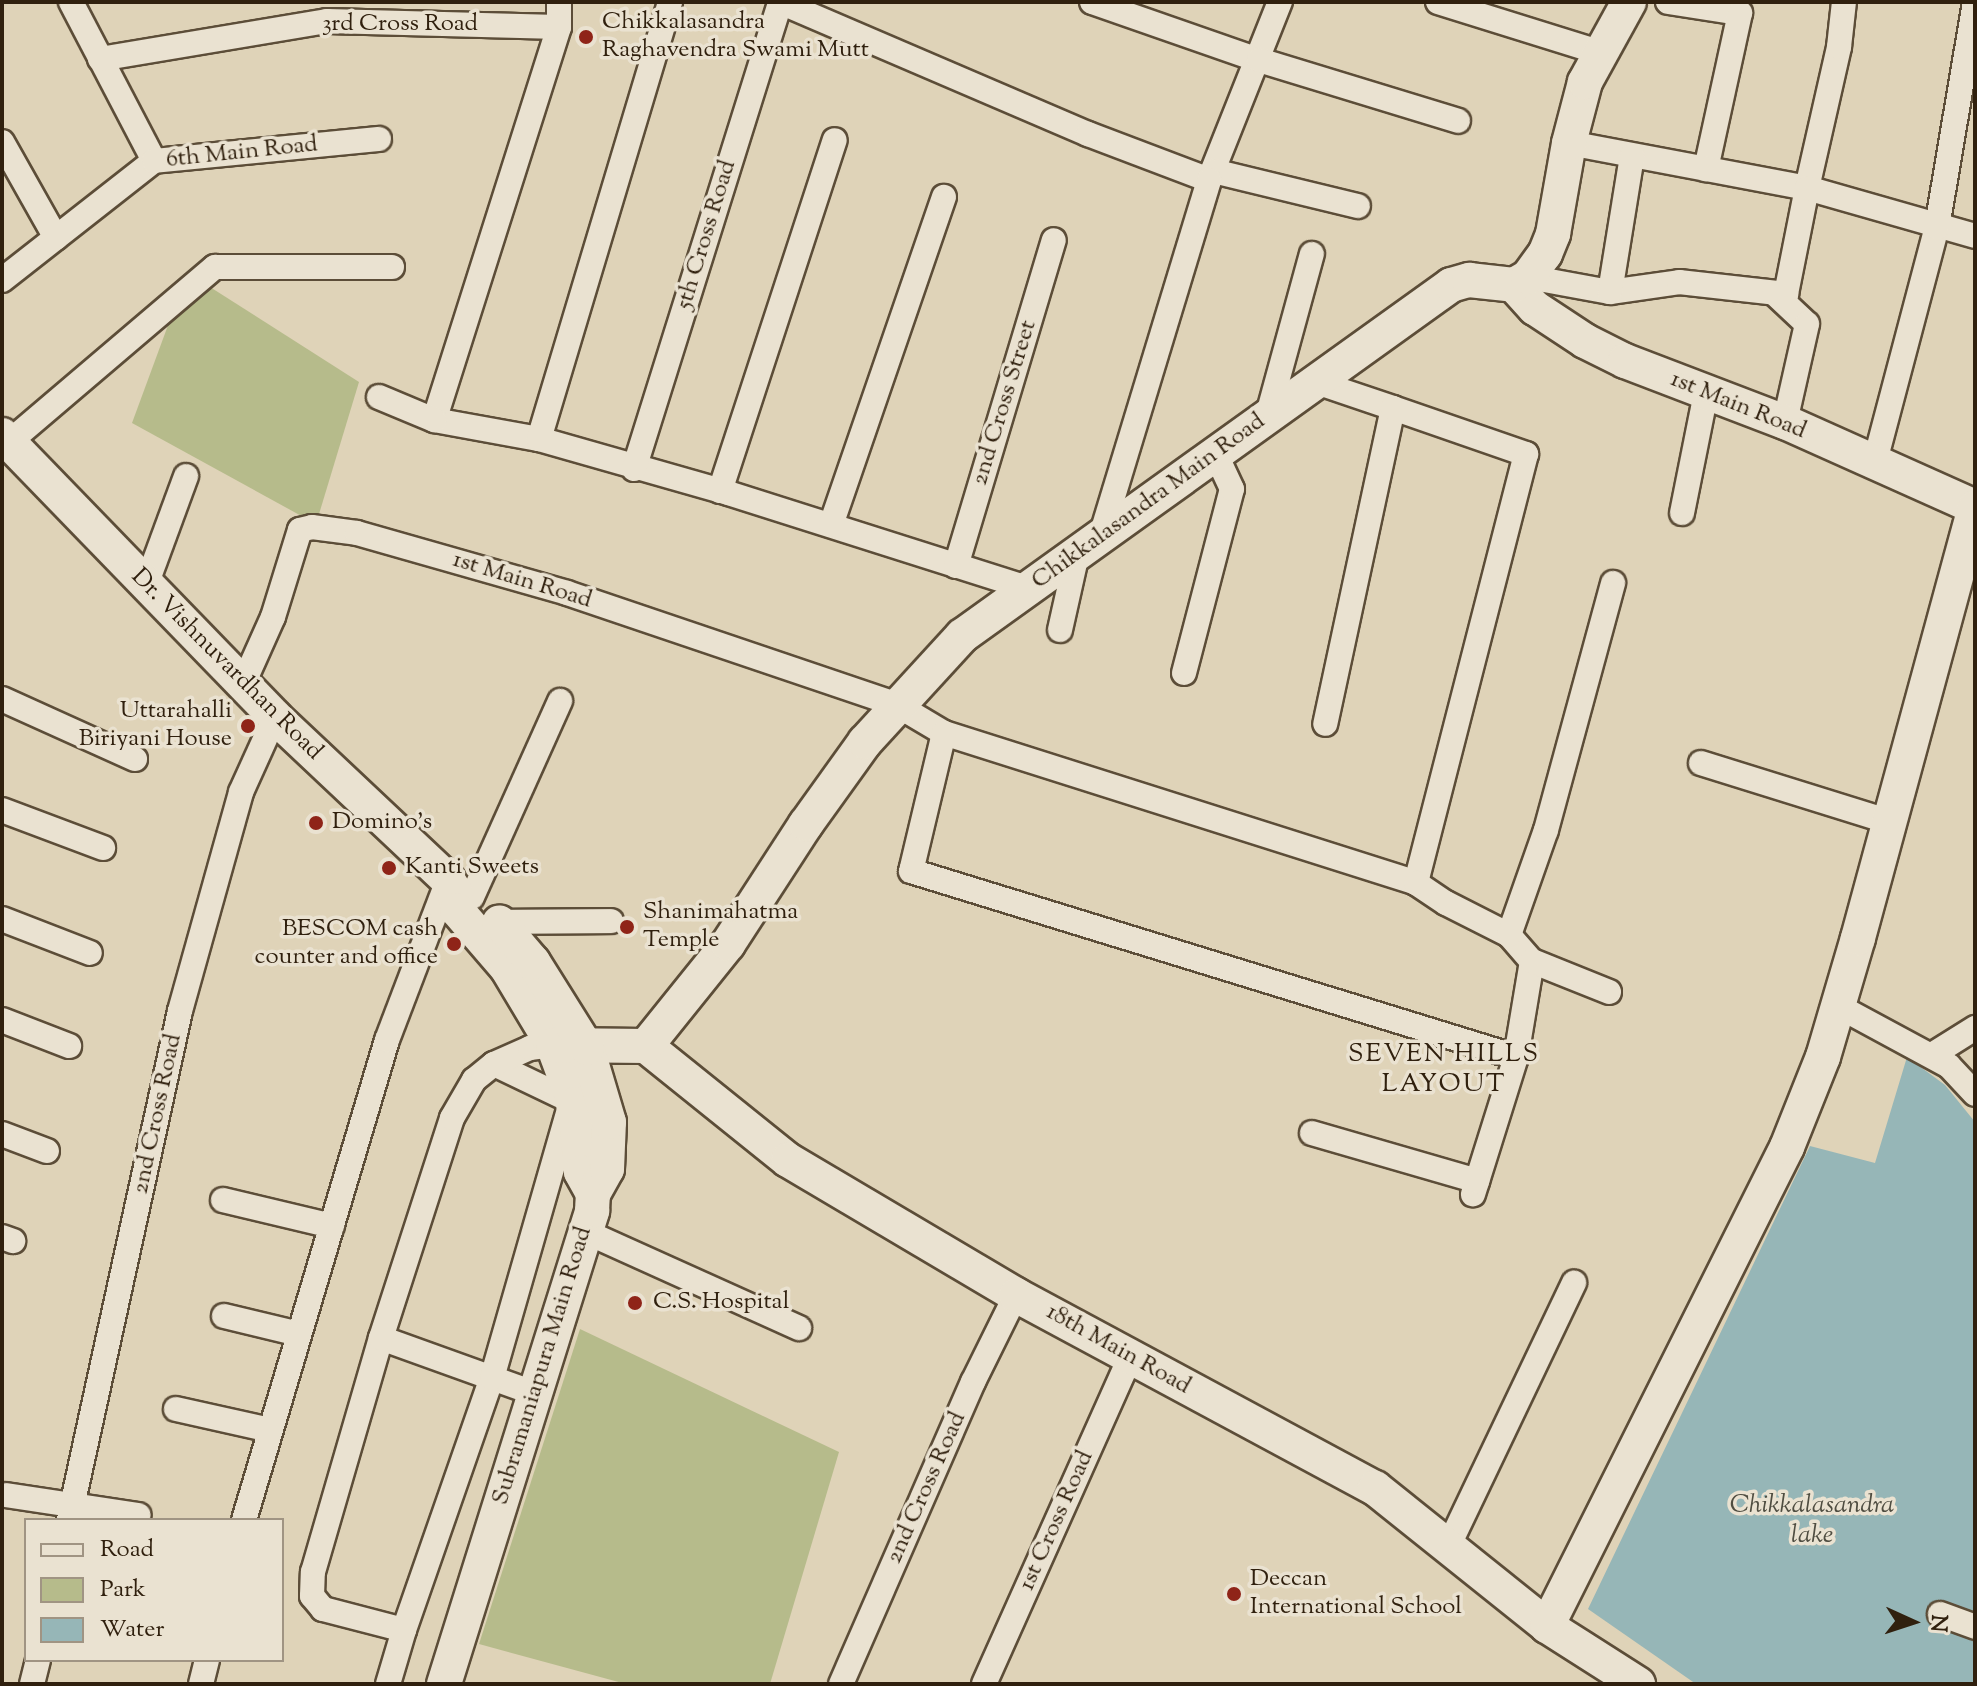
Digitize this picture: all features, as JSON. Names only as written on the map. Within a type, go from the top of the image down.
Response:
[{"type":"street","points":[[71,2],[154,161]]},
{"type":"street","points":[[434,420],[559,27],[559,2]]},
{"type":"street","points":[[539,439],[670,2]]},
{"type":"street","points":[[780,2],[1075,128],[1211,176],[1358,206]]},
{"type":"street","name":"5th Cross Road","points":[[634,469],[780,2]]},
{"type":"street","points":[[1092,2],[1259,60],[1458,121]]},
{"type":"street","points":[[1060,630],[1211,176],[1280,2]]},
{"type":"street","points":[[1438,2],[1599,52]]},
{"type":"street","points":[[1521,281],[1550,246],[1569,143],[1585,82],[1629,2]]},
{"type":"street","points":[[1668,2],[1740,13],[1706,169]]},
{"type":"street","points":[[1521,281],[1610,292],[1679,282],[1786,294],[1839,47],[1844,2]]},
{"type":"street","points":[[1874,465],[1937,227],[1975,2]]},
{"type":"street","name":"3rd Cross Road","points":[[100,59],[327,21],[559,27]]},
{"type":"street","name":"6th Main Road","points":[[2,280],[154,161],[379,139]]},
{"type":"street","points":[[720,491],[835,140]]},
{"type":"street","points":[[2,142],[56,238]]},
{"type":"street","points":[[1569,143],[1807,188],[1975,236]]},
{"type":"street","points":[[1610,292],[1632,156]]},
{"type":"street","points":[[831,525],[944,197]]},
{"type":"street","name":"2nd Cross Street","points":[[956,566],[1054,240]]},
{"type":"street","points":[[1267,418],[1312,254]]},
{"type":"street","points":[[5,439],[215,267],[392,267]]},
{"type":"street","name":"Chikkalasandra Main Road","points":[[646,1046],[728,944],[837,779],[897,705],[962,636],[1451,285],[1469,280],[1521,281]]},
{"type":"street","name":"1st Main Road","points":[[1521,281],[1535,308],[1585,341],[1706,393],[1785,422],[1874,465],[1975,508]]},
{"type":"street","points":[[1774,293],[1807,324],[1785,422]]},
{"type":"street","points":[[1316,382],[1526,454],[1416,883]]},
{"type":"street","points":[[1682,513],[1706,393]]},
{"type":"street","points":[[379,397],[434,420],[539,439],[634,469],[720,491],[1028,588]]},
{"type":"street","points":[[1325,724],[1393,408]]},
{"type":"street","name":"Dr. Vishnuvardhan Road","points":[[5,439],[275,717],[458,889],[499,922],[533,962],[587,1048]]},
{"type":"street","points":[[1184,673],[1232,489],[1216,454]]},
{"type":"street","points":[[146,585],[186,476]]},
{"type":"street","points":[[1547,1626],[1787,1147],[1838,1006],[1975,508]]},
{"type":"street","name":"1st Main Road","points":[[243,684],[273,617],[300,530],[312,527],[357,533],[567,593],[897,705]]},
{"type":"street","points":[[1509,935],[1546,830],[1613,583]]},
{"type":"street","points":[[2,699],[135,759]]},
{"type":"street","points":[[245,1518],[387,1040],[458,889],[560,701]]},
{"type":"street","points":[[897,705],[944,733],[1416,883],[1446,903],[1509,935],[1532,961],[1609,992]]},
{"type":"street","name":"2nd Cross Road","points":[[71,1512],[180,1011],[241,792],[275,717]]},
{"type":"street","points":[[944,733],[911,871],[1516,1057]]},
{"type":"street","points":[[1701,763],[1890,822]]},
{"type":"street","points":[[2,810],[103,848]]},
{"type":"street","name":"Dr. Vishnuvardhan Road","points":[[458,889],[457,910],[507,968],[553,1045],[575,1104],[581,1172],[593,1194]]},
{"type":"street","points":[[2,919],[90,953]]},
{"type":"street","points":[[499,922],[611,921]]},
{"type":"street","points":[[1312,1133],[1475,1188],[1516,1057],[1532,961]]},
{"type":"street","points":[[1838,1006],[1932,1055],[1949,1066],[1975,1094]]},
{"type":"street","points":[[2,1020],[69,1046]]},
{"type":"street","points":[[1932,1055],[1975,1028]]},
{"type":"street","points":[[404,1630],[323,1609],[312,1596],[313,1572],[381,1338],[452,1118],[474,1080],[494,1064],[530,1048],[553,1045],[587,1048],[646,1046]]},
{"type":"street","name":"18th Main Road","points":[[646,1046],[788,1160],[1016,1295],[1375,1488],[1547,1626],[1638,1684]]},
{"type":"street","name":"Subramaniapura Main Road","points":[[444,1684],[593,1194],[607,1169],[609,1122],[587,1048]]},
{"type":"street","points":[[388,1684],[492,1378],[569,1110],[567,1099],[494,1064]]},
{"type":"street","points":[[2,1134],[47,1151]]},
{"type":"street","points":[[223,1200],[332,1226]]},
{"type":"street","points":[[584,1231],[799,1328]]},
{"type":"street","points":[[1448,1547],[1574,1283]]},
{"type":"street","name":"2nd Cross Road","points":[[841,1684],[973,1382],[1016,1295]]},
{"type":"street","points":[[224,1316],[299,1334]]},
{"type":"street","points":[[381,1338],[534,1393]]},
{"type":"street","name":"1st Cross Road","points":[[984,1684],[1130,1358]]},
{"type":"street","points":[[176,1409],[270,1430]]},
{"type":"street","points":[[6,1495],[71,1512],[139,1515]]},
{"type":"street","points":[[1940,1614],[1975,1627]]},
{"type":"street","points":[[32,1684],[38,1662]]},
{"type":"street","points":[[201,1684],[206,1662]]},
{"type":"green space","points":[[210,287],[359,382],[316,524],[132,423],[174,309]]},
{"type":"green space","points":[[580,1329],[839,1452],[770,1684],[626,1684],[479,1644]]},
{"type":"water","name":"Chikkalasandra lake","points":[[1907,1057],[1945,1085],[1975,1122],[1975,1684],[1696,1684],[1588,1609],[1810,1146],[1875,1163]]},
{"type":"place","name":"Chikkalasandra Raghavendra Swami Mutt","points":[[586,37]]},
{"type":"place","name":"Uttarahalli Biriyani House","points":[[248,726]]},
{"type":"place","name":"Domino's","points":[[316,823]]},
{"type":"place","name":"Kanti Sweets","points":[[389,868]]},
{"type":"place","name":"Shanimahatma Temple","points":[[627,927]]},
{"type":"place","name":"BESCOM cash counter and office","points":[[454,944]]},
{"type":"place","name":"C.S. Hospital","points":[[635,1303]]},
{"type":"place","name":"Deccan International School","points":[[1234,1594]]},
{"type":"district","name":"SEVEN HILLS LAYOUT","points":[[1444,1070]]}]
